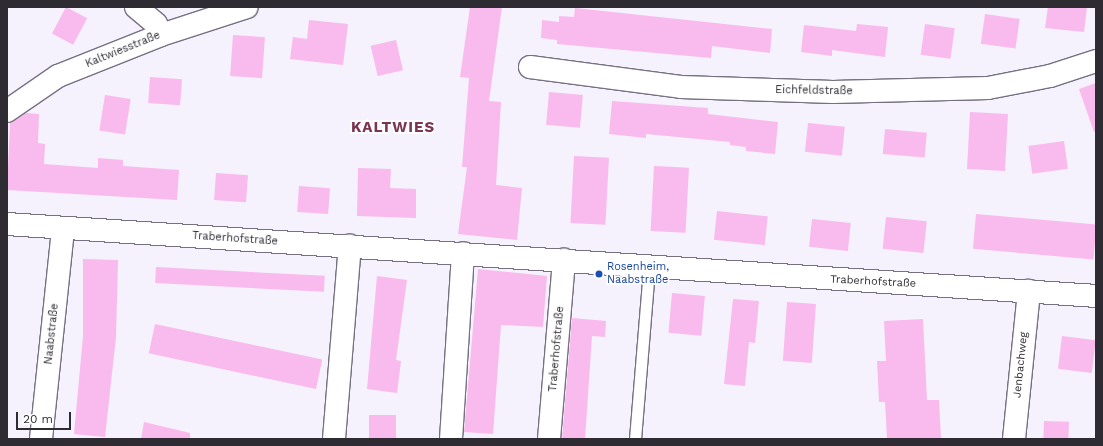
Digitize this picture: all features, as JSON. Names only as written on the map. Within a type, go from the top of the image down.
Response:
[{"type":"street","points":[[136,7],[156,24],[161,35]]},
{"type":"street","name":"Kaltwiesstraße","points":[[7,111],[58,76],[161,35],[247,7]]},
{"type":"street","name":"Eichfeldstraße","points":[[530,67],[681,87],[833,92],[988,88],[1050,76],[1096,61]]},
{"type":"street","name":"Traberhofstraße","points":[[7,224],[63,229],[463,253],[649,267],[1096,296]]},
{"type":"street","name":"Naabstraße","points":[[41,439],[63,229]]},
{"type":"street","points":[[334,439],[350,246]]},
{"type":"street","points":[[451,439],[463,253]]},
{"type":"street","name":"Traberhofstraße","points":[[549,439],[564,260]]},
{"type":"street","name":"Jenbachweg","points":[[1014,439],[1029,292]]},
{"type":"lane","points":[[635,439],[649,267]]},
{"type":"building","points":[[66,7],[87,18],[73,45],[52,33]]},
{"type":"building","points":[[470,7],[502,7],[489,101],[501,102],[496,185],[522,188],[517,240],[458,234],[467,167],[462,167],[469,78],[460,77]]},
{"type":"building","points":[[1048,7],[1087,7],[1084,32],[1045,28]]},
{"type":"building","points":[[575,8],[772,29],[770,53],[712,46],[711,58],[557,44],[557,40],[541,38],[542,20],[559,22],[559,16],[574,17]]},
{"type":"building","points":[[985,14],[1020,19],[1015,49],[981,44]]},
{"type":"building","points":[[309,20],[348,24],[343,65],[290,59],[293,37],[307,39]]},
{"type":"building","points":[[857,24],[888,27],[885,57],[832,50],[832,56],[801,52],[804,25],[856,31]]},
{"type":"building","points":[[925,24],[955,28],[950,59],[921,55]]},
{"type":"building","points":[[233,35],[265,37],[262,78],[230,76]]},
{"type":"building","points":[[396,40],[403,70],[378,76],[371,46]]},
{"type":"building","points":[[150,77],[182,79],[180,105],[148,103]]},
{"type":"building","points":[[1096,83],[1096,131],[1094,132],[1079,89]]},
{"type":"building","points":[[549,92],[583,95],[580,128],[546,125]]},
{"type":"building","points":[[105,95],[131,99],[125,135],[99,131]]},
{"type":"building","points":[[612,101],[708,108],[708,114],[778,122],[775,154],[746,151],[746,147],[730,145],[730,142],[646,134],[646,138],[609,134]]},
{"type":"building","points":[[970,112],[1008,114],[1005,171],[967,169]]},
{"type":"building","points":[[26,113],[39,114],[38,143],[45,144],[44,164],[98,168],[98,158],[123,160],[123,166],[179,170],[177,200],[7,190],[10,123]]},
{"type":"building","points":[[808,123],[845,127],[842,156],[805,152]]},
{"type":"building","points":[[885,129],[927,133],[925,158],[883,154]]},
{"type":"building","points":[[1064,141],[1068,169],[1032,174],[1028,146]]},
{"type":"building","points":[[574,156],[609,158],[605,225],[570,223]]},
{"type":"building","points":[[654,166],[689,168],[686,233],[651,231]]},
{"type":"building","points":[[358,168],[391,169],[390,188],[416,189],[416,218],[357,216]]},
{"type":"building","points":[[216,173],[248,175],[246,202],[214,200]]},
{"type":"building","points":[[299,186],[330,188],[328,214],[297,212]]},
{"type":"building","points":[[717,211],[768,216],[765,245],[714,240]]},
{"type":"building","points":[[976,214],[1096,224],[1093,259],[973,249]]},
{"type":"building","points":[[886,217],[927,221],[923,253],[883,249]]},
{"type":"building","points":[[812,219],[851,223],[848,251],[809,247]]},
{"type":"building","points":[[83,259],[118,260],[116,337],[105,437],[74,434],[83,336]]},
{"type":"building","points":[[156,267],[325,276],[324,292],[155,283]]},
{"type":"building","points":[[478,269],[547,276],[543,327],[501,325],[493,434],[464,432]]},
{"type":"building","points":[[377,276],[407,280],[396,360],[401,361],[397,393],[367,389]]},
{"type":"building","points":[[672,293],[705,296],[701,336],[669,333]]},
{"type":"building","points":[[733,299],[759,301],[755,343],[749,342],[745,386],[724,384]]},
{"type":"building","points":[[787,302],[816,304],[812,363],[783,361]]},
{"type":"building","points":[[572,318],[606,321],[605,337],[592,336],[585,439],[562,439]]},
{"type":"building","points":[[923,319],[927,400],[939,400],[941,439],[887,439],[885,402],[879,402],[877,361],[886,361],[884,321]]},
{"type":"building","points":[[155,324],[322,360],[316,389],[149,353]]},
{"type":"building","points":[[1062,336],[1096,340],[1092,373],[1058,369]]},
{"type":"building","points":[[369,415],[396,415],[396,439],[369,439]]},
{"type":"building","points":[[1044,421],[1069,422],[1068,439],[1043,439]]},
{"type":"building","points":[[144,422],[190,433],[190,439],[141,439]]},
{"type":"place","name":"Rosenheim, Naabstraße","points":[[599,274]]},
{"type":"district","name":"KALTWIES","points":[[393,128]]}]
